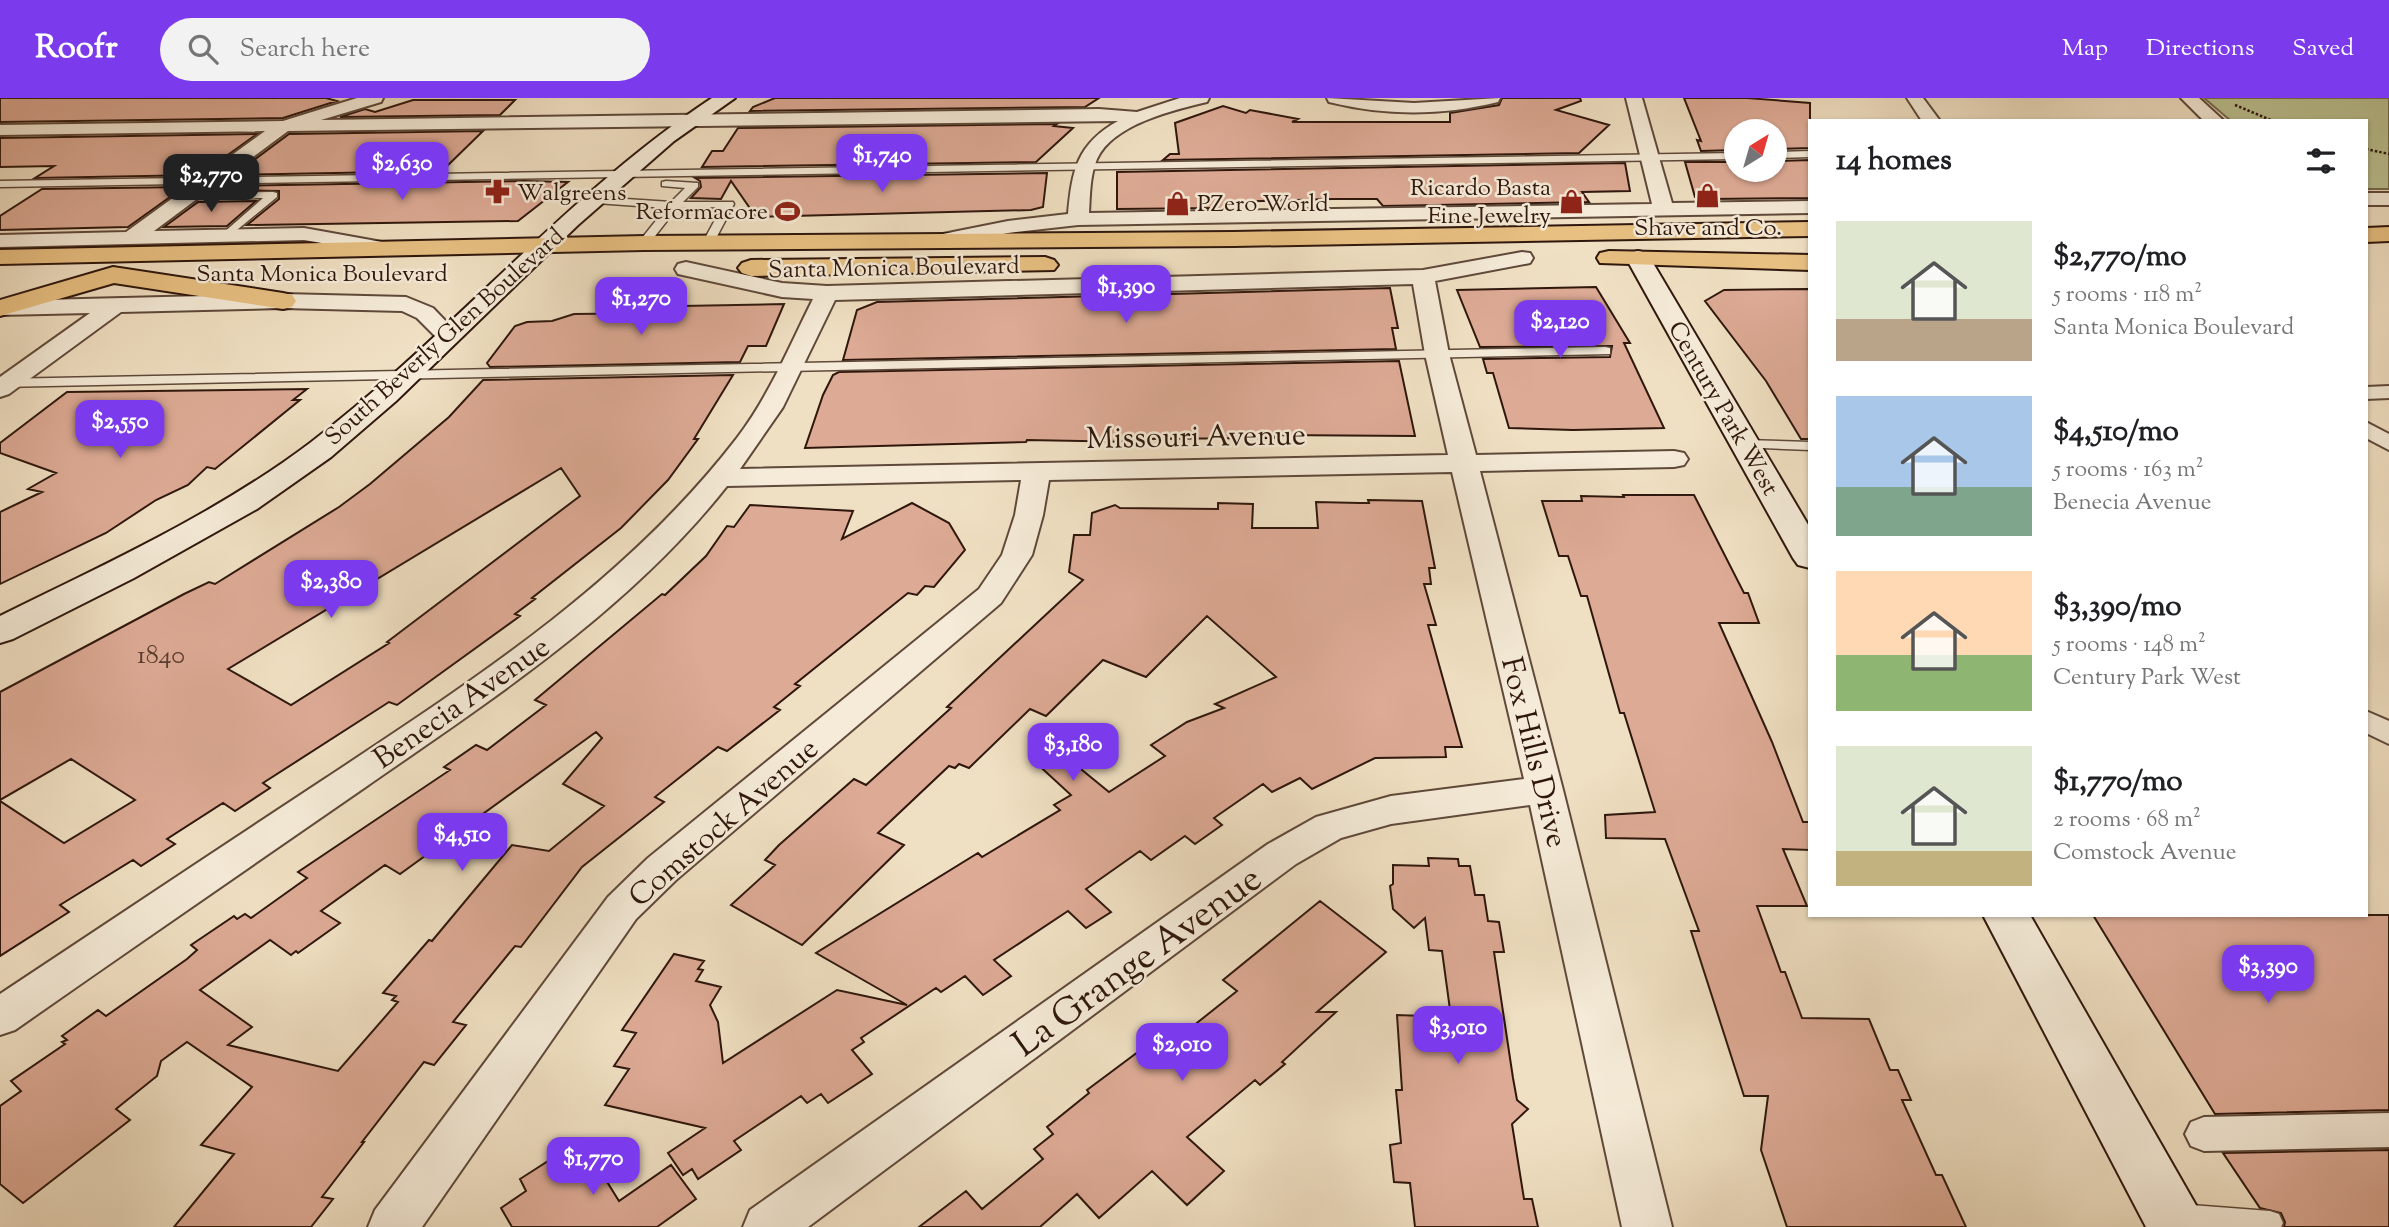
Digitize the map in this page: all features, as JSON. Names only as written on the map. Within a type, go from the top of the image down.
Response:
[{"type":"main road","name":"South Beverly Glen Boulevard","points":[[0,631],[121,570],[245,502],[338,436],[544,245],[691,118],[725,98]]},
{"type":"main road","points":[[1234,239],[1317,216]]},
{"type":"main road","points":[[2368,218],[2389,218]]},
{"type":"main road","name":"Santa Monica Boulevard","points":[[0,257],[644,243],[1234,239],[1808,229]]},
{"type":"main road","points":[[1552,234],[1638,258],[1669,245],[1778,245],[1808,242]]},
{"type":"main road","points":[[2368,235],[2389,234]]},
{"type":"main road","points":[[2368,257],[2389,257]]},
{"type":"main road","name":"Santa Monica Boulevard","points":[[659,270],[1533,258]]},
{"type":"main road","points":[[1581,258],[1808,263]]},
{"type":"main road","name":"Century Park West","points":[[1638,258],[1808,554]]},
{"type":"main road","name":"Santa Monica Boulevard","points":[[0,276],[406,272]]},
{"type":"main road","name":"Santa Monica Boulevard","points":[[474,272],[552,272]]},
{"type":"main road","points":[[0,308],[113,275],[283,301]]},
{"type":"main road","points":[[2007,917],[2174,1221]]},
{"type":"street","points":[[131,238],[284,127],[375,98]]},
{"type":"street","points":[[1078,219],[1084,168],[1093,149],[1136,117],[1176,100],[1201,98]]},
{"type":"street","points":[[1335,98],[1409,108],[1457,106],[1492,98]]},
{"type":"street","points":[[1634,98],[1661,202],[1667,210]]},
{"type":"street","points":[[1915,98],[1930,119]]},
{"type":"street","points":[[2189,98],[2213,119]]},
{"type":"street","points":[[0,130],[1111,113],[1136,117]]},
{"type":"street","points":[[2368,199],[2389,199]]},
{"type":"street","name":"Santa Monica Boulevard","points":[[945,239],[1008,227],[1078,219],[1808,207]]},
{"type":"street","name":"Santa Monica Boulevard","points":[[0,241],[304,234],[386,248]]},
{"type":"street","name":"Santa Monica Boulevard","points":[[686,269],[782,290],[827,293],[1423,278],[1533,258]]},
{"type":"street","name":"Fox Hills Drive","points":[[1423,278],[1437,354],[1545,790],[1647,1227]]},
{"type":"street","name":"Benecia Avenue","points":[[0,1017],[483,690],[568,626],[639,562],[719,478],[750,439],[791,367],[827,293]]},
{"type":"street","name":"Santa Monica Boulevard","points":[[0,308],[283,301],[406,304],[425,313],[447,335]]},
{"type":"street","points":[[3,385],[116,305]]},
{"type":"street","points":[[2368,393],[2389,392]]},
{"type":"street","points":[[2368,429],[2389,444]]},
{"type":"street","name":"Missouri Avenue","points":[[719,478],[1674,460]]},
{"type":"street","name":"Comstock Avenue","points":[[393,1227],[622,908],[662,869],[990,596],[1017,555],[1029,515],[1036,473]]},
{"type":"street","points":[[2368,721],[2389,734]]},
{"type":"street","name":"La Grange Avenue","points":[[768,1227],[1282,855],[1329,827],[1391,810],[1545,790]]},
{"type":"street","points":[[2204,1134],[2389,1130]]},
{"type":"lane","points":[[1787,155],[1808,154]]},
{"type":"lane","points":[[0,184],[622,177],[1724,156]]},
{"type":"lane","points":[[622,177],[694,185],[644,243]]},
{"type":"lane","points":[[0,194],[16,184]]},
{"type":"lane","points":[[190,196],[272,195],[226,236]]},
{"type":"lane","points":[[596,200],[674,205],[729,204],[709,242]]},
{"type":"lane","points":[[3,385],[406,374],[1605,351]]},
{"type":"lane","points":[[1745,444],[1808,446]]},
{"type":"lane","points":[[2174,1221],[2270,1223]]},
{"type":"path","points":[[2233,103],[2269,119]]},
{"type":"path","points":[[2368,149],[2389,154]]},
{"type":"green space","points":[[2204,98],[2389,98],[2389,189],[2368,189],[2368,119],[2229,119]]},
{"type":"building","points":[[0,98],[326,98],[337,101],[283,118],[0,122]]},
{"type":"building","points":[[775,98],[1099,98],[1085,107],[750,111],[753,107]]},
{"type":"building","points":[[1502,98],[1580,98],[1581,101],[1556,110],[1609,125],[1579,153],[1163,160],[1170,154],[1179,154],[1175,123],[1223,106],[1246,113],[1250,110],[1298,119],[1292,122],[1450,122],[1450,113],[1499,105]]},
{"type":"building","points":[[1684,98],[1747,98],[1810,103],[1808,148],[1787,149],[1787,119],[1724,119],[1724,150],[1701,151],[1697,140],[1701,141]]},
{"type":"building","points":[[413,100],[515,100],[500,115],[340,117],[365,109],[375,112]]},
{"type":"building","points":[[1057,124],[1054,126],[1073,128],[1036,162],[702,167],[712,151],[723,151],[738,128]]},
{"type":"building","points":[[483,131],[442,171],[234,175],[289,134]]},
{"type":"building","points":[[257,134],[200,175],[35,178],[54,166],[0,167],[0,138]]},
{"type":"building","points":[[1808,160],[1808,198],[1695,197],[1685,162],[1724,162],[1724,182],[1787,182],[1787,161]]},
{"type":"building","points":[[1625,163],[1630,191],[1582,192],[1589,202],[1383,206],[1377,199],[1332,199],[1226,202],[1227,208],[1117,209],[1117,172]]},
{"type":"building","points":[[1047,173],[1043,207],[1031,210],[756,217],[731,181],[721,199],[691,198],[701,187],[700,181],[695,178]]},
{"type":"building","points":[[568,182],[518,221],[247,225],[279,199],[279,191],[213,190],[219,186]]},
{"type":"building","points":[[184,187],[128,227],[0,230],[0,216],[42,189]]},
{"type":"building","points":[[256,201],[227,226],[164,227],[198,202]]},
{"type":"building","points":[[1596,287],[1630,343],[1624,343],[1664,428],[1509,428],[1493,373],[1487,373],[1483,359],[1610,357],[1612,346],[1480,347],[1457,290]]},
{"type":"building","points":[[1390,288],[1398,328],[1392,328],[1396,349],[843,360],[857,310],[877,302]]},
{"type":"building","points":[[1808,289],[1808,439],[1801,439],[1766,381],[1705,301],[1724,290]]},
{"type":"building","points":[[784,304],[766,346],[748,346],[740,362],[490,367],[487,363],[515,326],[527,322],[552,321],[574,314],[664,313],[681,306]]},
{"type":"building","points":[[1399,361],[1415,436],[1274,435],[1274,438],[1135,439],[1135,442],[1027,440],[805,448],[823,395],[833,375],[839,372]]},
{"type":"building","points":[[733,375],[694,439],[698,439],[668,480],[621,528],[515,614],[520,616],[397,705],[389,702],[263,783],[270,788],[235,811],[223,803],[167,839],[175,844],[141,866],[133,860],[60,905],[69,912],[0,956],[0,801],[64,843],[135,800],[71,759],[0,800],[0,692],[184,594],[209,582],[215,584],[339,507],[449,417],[483,380]],"holes":[[[561,468],[580,496],[387,642],[389,643],[291,705],[228,669]]]},
{"type":"building","points":[[307,389],[293,400],[300,400],[215,469],[207,467],[188,485],[156,500],[106,533],[0,584],[0,512],[42,492],[28,489],[56,473],[0,453],[0,443],[67,392]]},
{"type":"building","points":[[1623,495],[1694,495],[1744,593],[1748,593],[1759,623],[1719,623],[1772,742],[1803,822],[1808,822],[1808,850],[1783,849],[1807,906],[1757,906],[1781,972],[1785,972],[1802,1018],[1869,1019],[1890,1070],[1898,1070],[1911,1100],[1902,1100],[1936,1175],[1942,1175],[1966,1227],[1787,1227],[1761,1150],[1768,1096],[1744,1096],[1691,931],[1699,931],[1665,839],[1606,838],[1605,815],[1655,812],[1624,713],[1620,713],[1587,596],[1581,596],[1568,556],[1559,556],[1542,501],[1582,501],[1581,496],[1624,497]]},
{"type":"building","points":[[1368,500],[1422,501],[1435,568],[1429,568],[1431,584],[1424,584],[1436,625],[1428,625],[1462,747],[1445,747],[1446,757],[1375,758],[1312,789],[1300,778],[1272,792],[1263,784],[1214,818],[1222,825],[1195,844],[1185,836],[1151,860],[1140,851],[1086,889],[1111,912],[1086,928],[1068,911],[994,960],[1011,976],[983,995],[965,976],[941,992],[936,988],[861,1038],[864,1042],[852,1050],[872,1074],[828,1103],[821,1094],[807,1103],[801,1096],[734,1141],[741,1150],[698,1179],[692,1169],[683,1175],[668,1153],[705,1128],[605,1105],[629,1069],[614,1066],[636,1033],[622,1030],[674,954],[704,961],[698,969],[703,970],[696,981],[721,987],[710,1005],[718,1022],[723,1063],[837,990],[907,1005],[816,953],[978,853],[982,857],[1060,810],[1054,805],[1071,795],[1034,761],[1049,743],[1109,792],[1165,756],[1151,745],[1187,722],[1224,708],[1215,704],[1276,677],[1207,616],[1146,677],[1103,660],[1046,716],[1030,709],[969,768],[959,764],[955,768],[949,766],[878,833],[904,845],[802,945],[731,905],[775,865],[765,860],[779,845],[854,779],[866,785],[951,708],[947,707],[1083,580],[1069,572],[1074,535],[1090,535],[1092,513],[1115,505],[1120,508],[1218,509],[1218,503],[1253,504],[1252,528],[1318,528],[1316,502],[1369,503]]},
{"type":"building","points":[[912,503],[949,523],[965,550],[934,587],[925,586],[917,595],[908,593],[795,684],[800,686],[774,707],[780,710],[727,751],[718,747],[655,797],[664,802],[582,867],[521,947],[515,946],[453,1022],[466,1025],[434,1065],[424,1062],[362,1142],[322,1197],[333,1199],[311,1227],[174,1227],[234,1154],[201,1145],[252,1087],[187,1042],[161,1061],[157,1076],[116,1109],[130,1120],[23,1203],[0,1184],[0,1106],[21,1091],[11,1081],[65,1044],[62,1042],[67,1040],[62,1036],[98,1010],[106,1016],[187,959],[197,950],[191,945],[234,916],[237,919],[245,914],[251,918],[307,878],[298,872],[450,770],[444,767],[476,745],[487,750],[546,705],[535,700],[662,594],[665,595],[706,556],[727,526],[734,527],[750,505],[853,511],[842,539]],"holes":[[[596,732],[602,738],[563,784],[604,806],[549,851],[512,845],[432,941],[429,940],[383,993],[396,996],[392,1000],[398,1002],[338,1071],[228,1045],[252,1027],[200,990],[270,940],[291,955],[296,951],[298,953],[340,923],[321,911],[385,865],[400,874]]]},
{"type":"building","points":[[1428,858],[1458,859],[1459,866],[1470,866],[1475,895],[1484,895],[1488,921],[1499,922],[1504,952],[1494,952],[1513,1078],[1517,1100],[1528,1109],[1512,1124],[1524,1199],[1532,1199],[1538,1227],[1415,1227],[1410,1183],[1394,1182],[1390,1145],[1401,1143],[1396,1090],[1402,1090],[1397,1015],[1451,1017],[1442,951],[1429,950],[1425,918],[1414,928],[1393,909],[1390,886],[1393,884],[1393,865],[1429,866]]},
{"type":"building","points":[[1320,901],[1386,952],[1317,1012],[1336,1012],[1282,1062],[1285,1064],[1260,1085],[1255,1080],[1187,1137],[1224,1171],[1187,1205],[1152,1171],[1099,1218],[1077,1194],[1040,1227],[919,1227],[966,1191],[982,1209],[1043,1159],[1034,1149],[1053,1134],[1047,1127],[1089,1093],[1087,1090],[1158,1037],[1168,1046],[1237,991],[1223,980]]},
{"type":"building","points":[[2389,915],[2389,1110],[2215,1114],[2094,917]]},
{"type":"building","points":[[581,1140],[619,1201],[671,1165],[696,1199],[657,1227],[512,1227],[501,1208],[526,1191],[520,1179]]},
{"type":"building","points":[[2389,1150],[2389,1227],[2284,1227],[2281,1213],[2260,1208],[2223,1153]]},
{"type":"place","name":"Walgreens","points":[[497,192]]},
{"type":"place","name":"Shave and Co.","points":[[1708,196]]},
{"type":"place","name":"Ricardo Basta Fine Jewelry","points":[[1571,201]]},
{"type":"place","name":"PZero World","points":[[1177,203]]},
{"type":"place","name":"Reformacore","points":[[788,211]]}]
